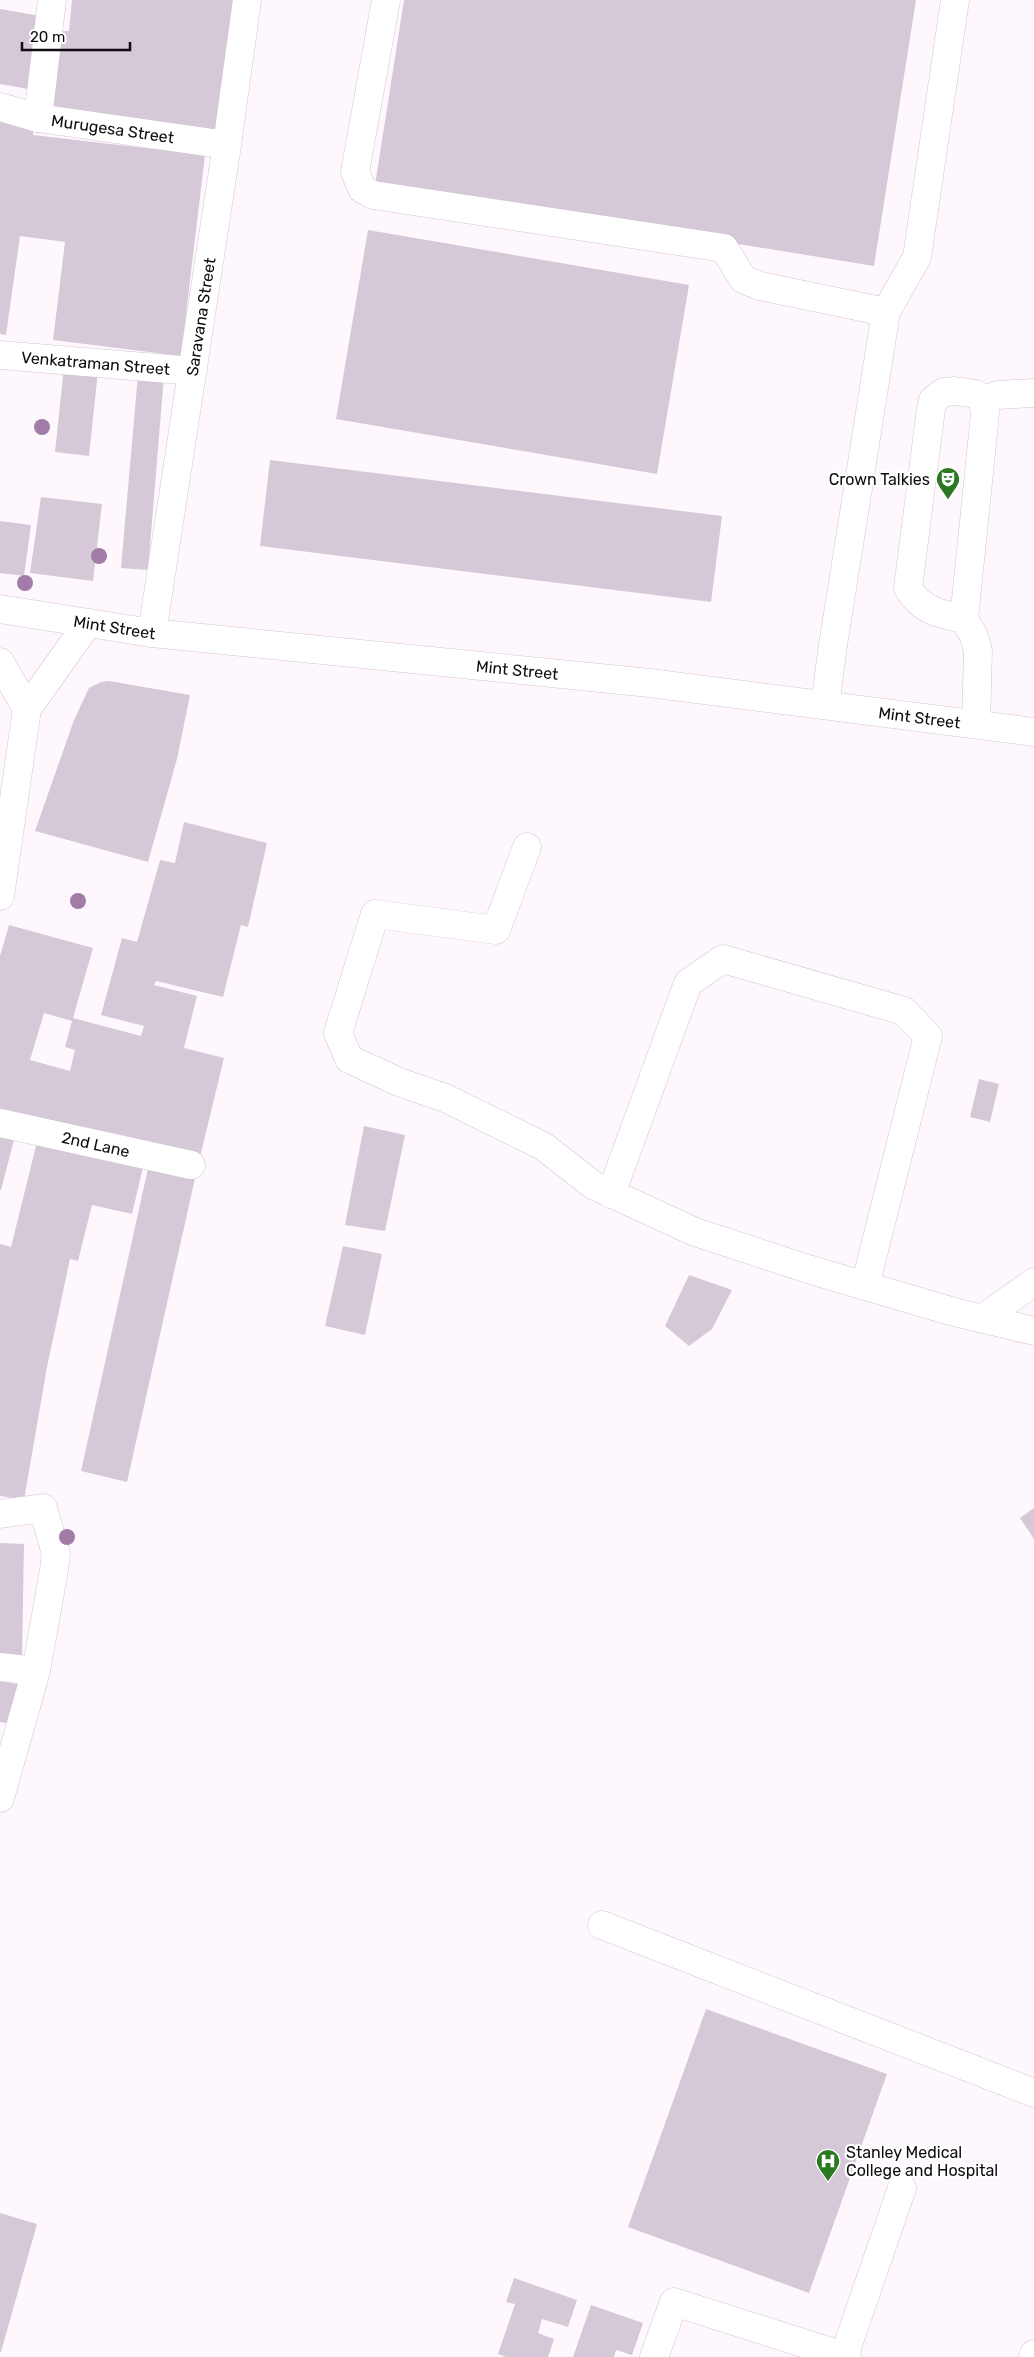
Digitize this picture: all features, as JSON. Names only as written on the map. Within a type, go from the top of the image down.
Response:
[{"type":"street","points":[[38,118],[52,0]]},
{"type":"street","name":"Saravana Street","points":[[152,633],[248,0]]},
{"type":"street","points":[[386,0],[355,172],[362,189],[373,195],[724,248],[743,279],[760,286],[886,312]]},
{"type":"street","points":[[826,705],[833,645],[886,312],[917,257],[955,0]]},
{"type":"street","name":"Murugesa Street","points":[[0,107],[38,118],[227,145]]},
{"type":"street","name":"Venkatraman Street","points":[[0,355],[193,371]]},
{"type":"street","points":[[964,619],[933,613],[914,599],[908,588],[933,400],[944,392],[955,391],[976,394],[983,400],[985,414],[964,619],[974,636],[978,651],[976,723]]},
{"type":"street","points":[[983,400],[998,395],[1034,393]]},
{"type":"street","name":"Mint Street","points":[[0,609],[152,633],[650,683],[976,723],[1034,732]]},
{"type":"street","points":[[0,896],[27,709],[88,623]]},
{"type":"street","points":[[0,662],[27,709]]},
{"type":"street","points":[[527,847],[496,930],[375,914],[338,1032],[349,1059],[399,1082],[445,1098],[543,1146],[593,1185],[695,1232],[865,1286],[1034,1332]]},
{"type":"street","points":[[612,1194],[688,983],[723,959],[904,1011],[928,1036],[865,1286]]},
{"type":"street","name":"2nd Lane","points":[[0,1123],[191,1165]]},
{"type":"street","points":[[982,1319],[1034,1282]]},
{"type":"street","points":[[0,1514],[43,1508],[56,1554],[36,1671],[0,1798]]},
{"type":"street","points":[[0,1667],[36,1671]]},
{"type":"street","points":[[602,1925],[1034,2093]]},
{"type":"street","points":[[654,2357],[674,2302],[846,2357],[902,2188]]},
{"type":"building","points":[[72,0],[240,0],[223,132],[50,113],[60,31],[69,31]]},
{"type":"building","points":[[404,0],[916,0],[874,266],[375,185]]},
{"type":"building","points":[[0,9],[41,16],[28,89],[0,84]]},
{"type":"building","points":[[0,121],[34,125],[33,135],[205,155],[181,356],[53,340],[65,242],[20,236],[6,335],[0,334]]},
{"type":"building","points":[[368,230],[689,285],[657,474],[336,419]]},
{"type":"building","points":[[64,367],[98,371],[89,456],[55,452]]},
{"type":"building","points":[[138,374],[164,376],[148,570],[121,568]]},
{"type":"building","points":[[270,460],[722,516],[711,602],[260,546]]},
{"type":"building","points":[[41,497],[102,504],[93,581],[30,573]]},
{"type":"building","points":[[0,521],[31,525],[24,576],[0,573]]},
{"type":"building","points":[[109,681],[190,695],[177,759],[148,862],[35,831],[74,720],[89,688],[101,682]]},
{"type":"building","points":[[184,822],[267,843],[248,927],[241,925],[223,997],[156,981],[154,985],[197,996],[184,1048],[224,1058],[199,1161],[129,1144],[131,1137],[104,1131],[102,1138],[0,1111],[0,956],[9,925],[93,948],[73,1018],[141,1036],[144,1026],[101,1015],[122,938],[137,942],[160,860],[175,863]],"holes":[[[44,1013],[72,1021],[65,1047],[75,1050],[70,1071],[30,1060]]]},
{"type":"building","points":[[979,1079],[999,1084],[990,1122],[970,1117]]},
{"type":"building","points":[[364,1126],[405,1135],[385,1231],[345,1225]]},
{"type":"building","points":[[0,1132],[15,1136],[1,1190],[0,1190]]},
{"type":"building","points":[[37,1142],[144,1163],[132,1214],[92,1205],[78,1261],[70,1259],[47,1367],[24,1500],[0,1496],[0,1244],[11,1247]]},
{"type":"building","points":[[149,1164],[196,1174],[127,1482],[81,1471]]},
{"type":"building","points":[[343,1246],[382,1254],[365,1335],[325,1326]]},
{"type":"building","points":[[689,1275],[732,1290],[712,1329],[689,1346],[665,1326]]},
{"type":"building","points":[[1034,1508],[1034,1539],[1020,1518]]},
{"type":"building","points":[[0,1543],[24,1544],[22,1659],[0,1659]]},
{"type":"building","points":[[0,1681],[27,1686],[11,1724],[0,1722]]},
{"type":"building","points":[[706,2009],[887,2074],[809,2293],[628,2227]]},
{"type":"building","points":[[0,2213],[37,2224],[1,2352],[0,2352]]},
{"type":"building","points":[[514,2278],[577,2300],[568,2327],[542,2319],[538,2333],[554,2339],[548,2357],[506,2357],[498,2354],[515,2304],[506,2302]]},
{"type":"building","points":[[591,2305],[643,2323],[632,2355],[616,2350],[614,2357],[573,2357]]},
{"type":"place","name":"Crown Talkies","points":[[948,500]]},
{"type":"place","name":"Stanley Medical College and Hospital","points":[[828,2182]]}]
